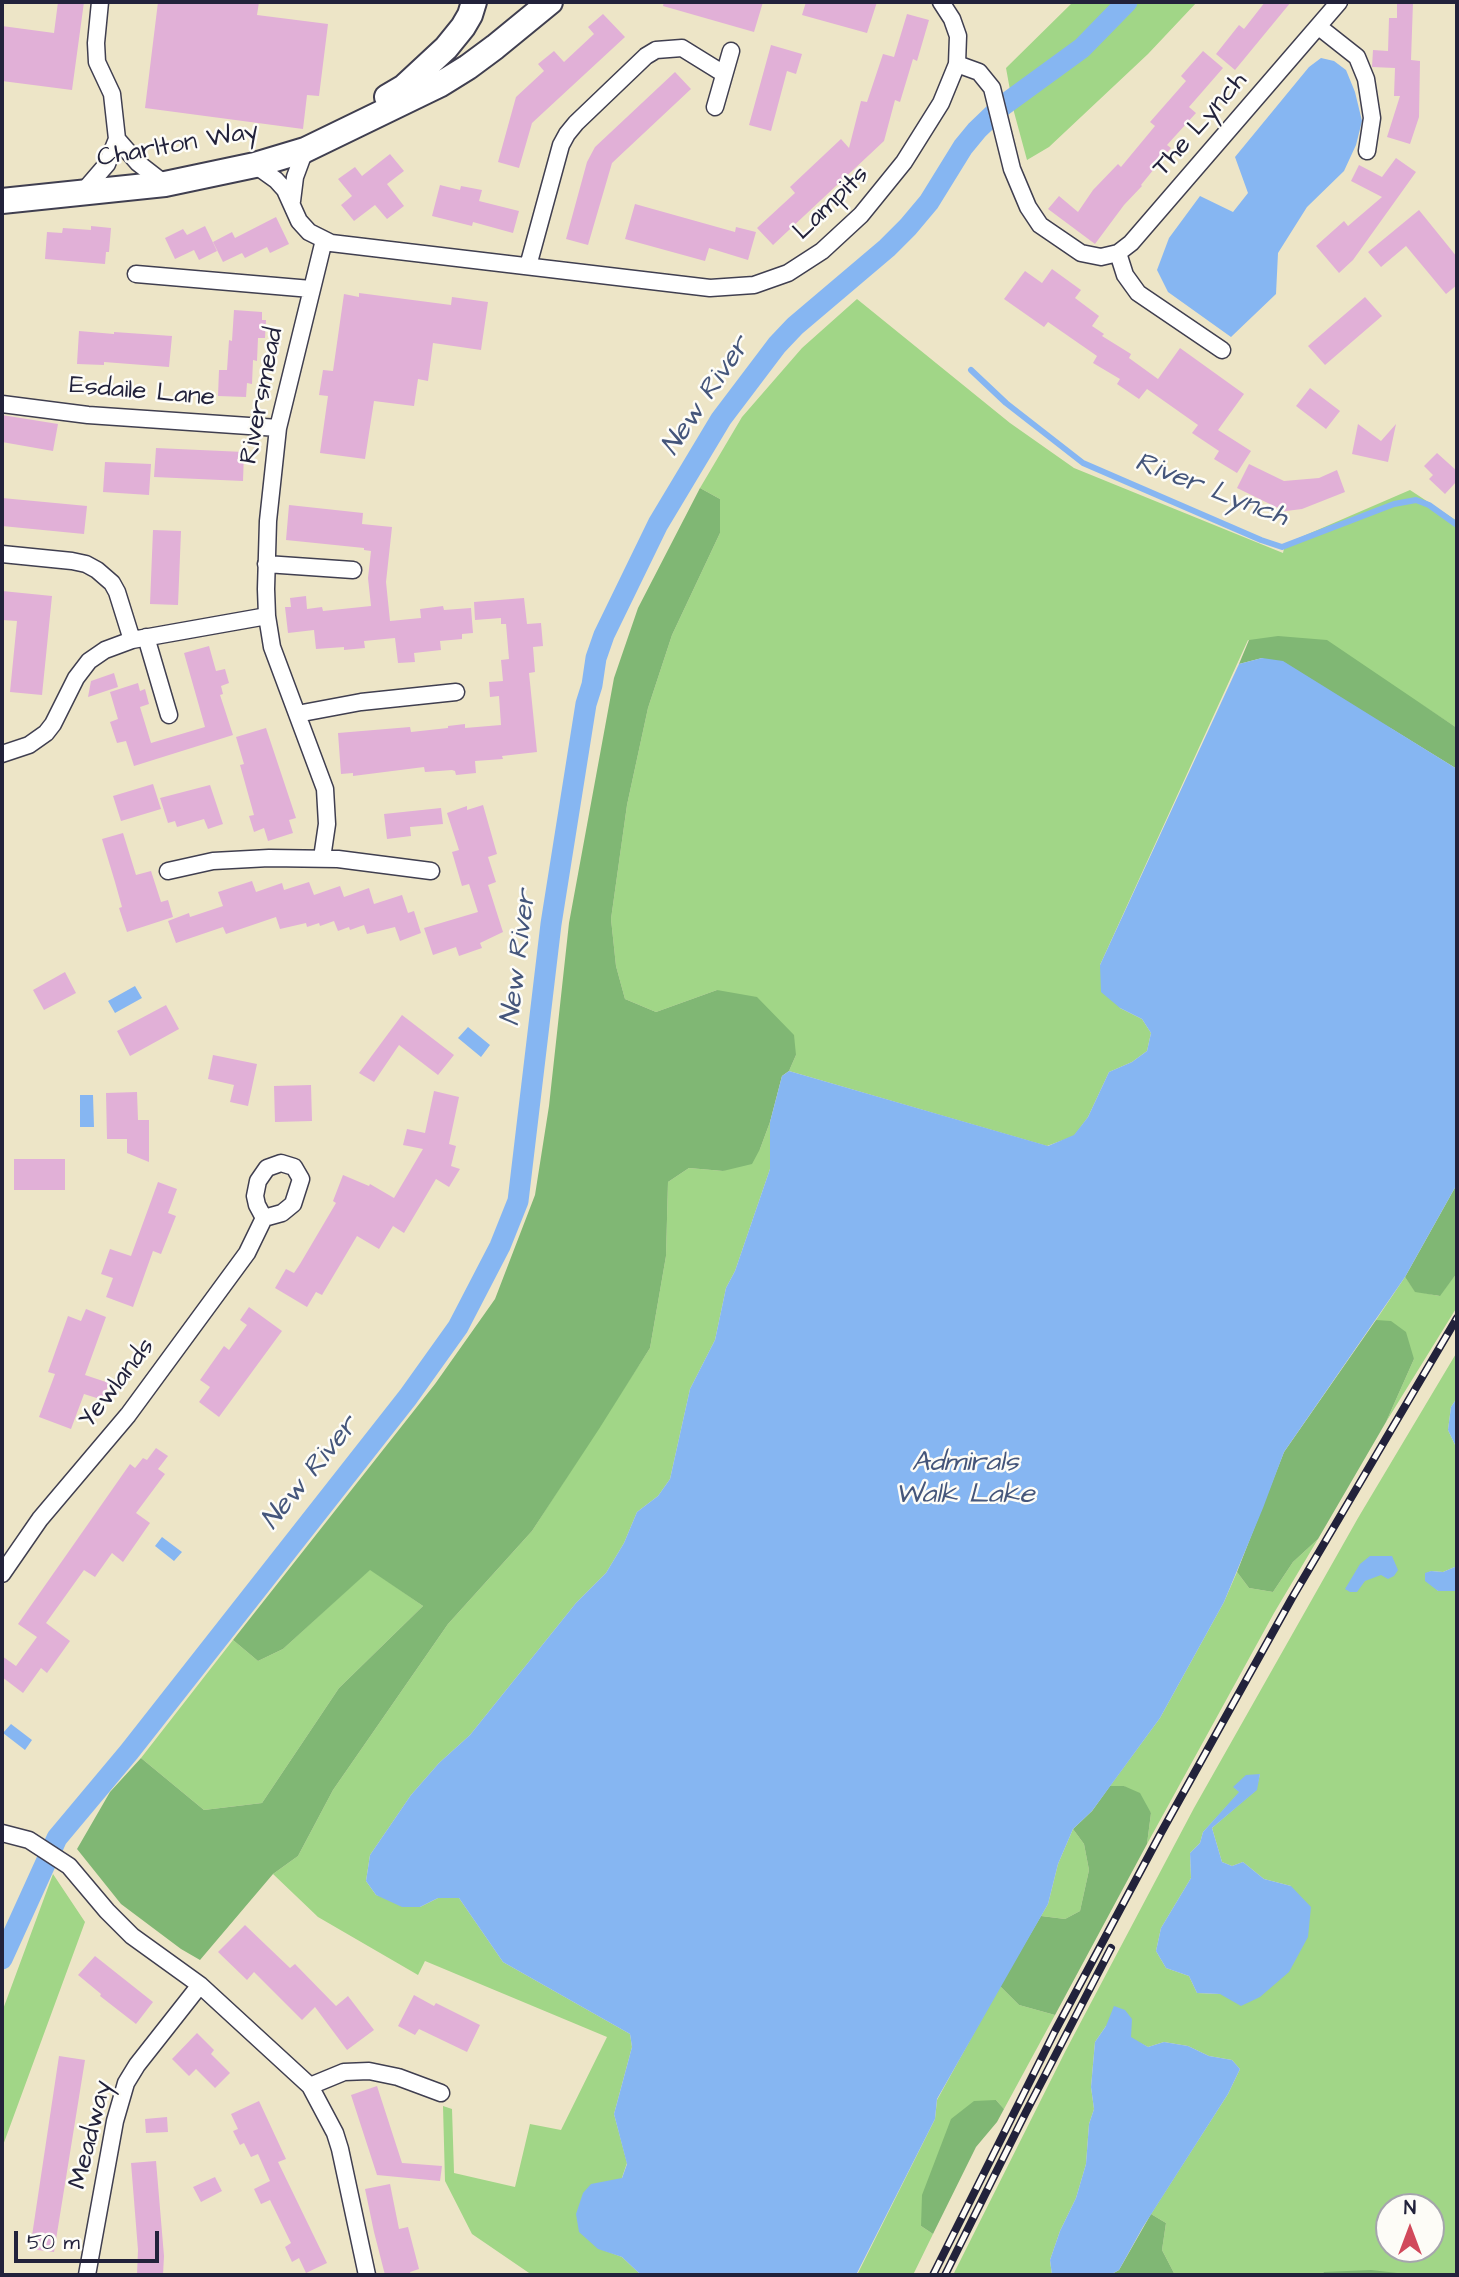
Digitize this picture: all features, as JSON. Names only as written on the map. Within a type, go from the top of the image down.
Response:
[{"type":"main road","name":"Charlton Way","points":[[359,125],[384,99],[404,87],[446,48],[463,27],[474,2]]},
{"type":"main road","name":"Charlton Way","points":[[2,201],[164,184],[255,165],[304,149],[439,85],[468,67],[550,2]]},
{"type":"street","points":[[82,193],[107,164],[117,139],[111,94],[97,62],[100,2]]},
{"type":"street","name":"Lampits","points":[[324,240],[710,288],[754,285],[788,273],[822,251],[861,215],[894,177],[942,103],[957,64],[958,36],[952,19],[941,2]]},
{"type":"street","name":"The Lynch","points":[[1118,253],[1131,243],[1339,2]]},
{"type":"street","points":[[1319,27],[1357,57],[1366,79],[1372,118],[1367,151]]},
{"type":"street","points":[[528,265],[563,139],[576,123],[646,56],[656,50],[682,48],[724,74]]},
{"type":"street","points":[[715,107],[731,51]]},
{"type":"street","points":[[957,64],[979,72],[992,88],[1018,186],[1040,225],[1081,253],[1101,257],[1118,253],[1125,275],[1138,293],[1222,350]]},
{"type":"street","points":[[117,139],[138,163],[164,184]]},
{"type":"street","points":[[292,201],[295,177],[304,149]]},
{"type":"street","points":[[255,165],[276,180],[292,201],[299,221],[309,232],[324,240]]},
{"type":"street","name":"Riversmead","points":[[322,858],[327,824],[325,789],[272,647],[267,616],[266,564],[278,428],[324,240]]},
{"type":"street","points":[[136,274],[311,289]]},
{"type":"street","name":"Esdaile Lane","points":[[2,404],[88,415],[278,428]]},
{"type":"street","points":[[2,554],[86,564],[97,569],[112,583],[139,639],[169,715]]},
{"type":"street","points":[[266,564],[353,569]]},
{"type":"street","points":[[2,754],[29,745],[46,733],[75,678],[89,661],[115,645],[267,616]]},
{"type":"street","points":[[297,714],[351,703],[456,692]]},
{"type":"street","points":[[167,871],[213,861],[269,858],[322,858],[431,871]]},
{"type":"street","name":"Yewlands","points":[[2,1574],[40,1519],[144,1394],[247,1253],[264,1218]]},
{"type":"street","points":[[2,1833],[29,1840],[69,1866],[132,1937],[230,2011],[310,2086],[325,2112],[340,2149],[367,2275]]},
{"type":"street","name":"Meadway","points":[[87,2275],[115,2121],[126,2084],[137,2065],[200,1986]]},
{"type":"street","points":[[310,2086],[344,2072],[369,2071],[398,2077],[441,2094]]},
{"type":"green space","points":[[1073,2],[1197,2],[1148,54],[1049,147],[1027,160],[1006,68]]},
{"type":"green space","points":[[857,299],[1010,423],[1074,468],[1283,553],[1285,544],[1410,490],[1457,521],[1457,728],[1419,703],[1248,640],[1100,965],[1120,1008],[1142,1019],[1151,1033],[1147,1051],[1132,1062],[1109,1072],[1088,1117],[1074,1136],[1047,1146],[789,1071],[796,1055],[717,990],[656,1012],[625,999],[616,966],[611,919],[627,805],[648,708],[672,635],[720,533],[720,499],[700,488],[742,417],[802,348]]},
{"type":"green space","points":[[700,488],[720,499],[720,533],[672,635],[648,708],[627,805],[611,919],[616,966],[625,999],[656,1012],[717,990],[757,997],[794,1035],[796,1055],[789,1071],[782,1076],[770,1122],[752,1164],[723,1171],[689,1168],[668,1182],[666,1256],[650,1348],[532,1531],[448,1624],[333,1790],[298,1856],[273,1874],[200,1960],[121,1904],[77,1849],[110,1792],[141,1758],[204,1810],[262,1803],[339,1688],[423,1606],[370,1570],[283,1649],[258,1661],[233,1640],[435,1384],[495,1299],[535,1195],[549,1106],[569,923],[614,678],[638,608]]},
{"type":"green space","points":[[1278,636],[1327,640],[1457,728],[1457,769],[1392,729],[1262,658],[1239,664],[1249,640]]},
{"type":"green space","points":[[770,1122],[770,1169],[735,1271],[726,1288],[715,1340],[690,1389],[670,1479],[658,1496],[637,1512],[624,1543],[606,1573],[576,1603],[470,1735],[439,1763],[411,1795],[370,1855],[366,1881],[376,1895],[420,1907],[438,1898],[459,1898],[503,1962],[630,2034],[632,2047],[614,2114],[627,2163],[598,2248],[622,2257],[641,2275],[532,2275],[472,2234],[445,2181],[443,2106],[452,2109],[454,2173],[515,2187],[530,2124],[561,2130],[607,2037],[425,1961],[418,1975],[318,1917],[273,1874],[298,1856],[333,1790],[448,1624],[532,1531],[650,1348],[666,1256],[668,1182],[689,1168],[723,1171],[760,1149]]},
{"type":"green space","points":[[1457,1184],[1457,1273],[1440,1296],[1415,1292],[1405,1277]]},
{"type":"green space","points":[[1457,1273],[1457,1307],[1386,1422],[1414,1359],[1376,1320],[1405,1277],[1415,1291],[1439,1296]]},
{"type":"green space","points":[[1376,1320],[1391,1321],[1406,1332],[1414,1359],[1386,1422],[1318,1539],[1293,1562],[1273,1592],[1249,1588],[1237,1572],[1284,1452]]},
{"type":"green space","points":[[1457,1352],[1457,1398],[1451,1407],[1448,1430],[1457,1449],[1457,1566],[1443,1572],[1431,1571],[1425,1574],[1438,1591],[1457,1591],[1457,2275],[1324,2272],[1320,2275],[1175,2275],[1162,2250],[1166,2223],[1151,2214],[1228,2094],[1240,2069],[1232,2060],[1209,2056],[1188,2046],[1164,2042],[1148,2047],[1106,2026],[1095,2042],[1091,2087],[1094,2109],[1089,2124],[1086,2164],[1076,2198],[1050,2260],[1052,2275],[953,2275],[1066,2050],[1194,1808],[1358,1518]],"holes":[[[1260,1774],[1256,1790],[1212,1828],[1222,1862],[1232,1866],[1243,1862],[1264,1879],[1291,1886],[1220,1994],[1197,1993],[1189,1976],[1166,1968],[1156,1951],[1161,1928],[1191,1878],[1190,1853],[1200,1843],[1203,1832],[1240,1792],[1234,1787]]]},
{"type":"green space","points":[[1318,1539],[1274,1613],[1147,1844],[1151,1813],[1124,1786],[1110,1786],[1160,1718],[1224,1602],[1237,1572],[1249,1588],[1273,1592],[1293,1562]]},
{"type":"green space","points":[[370,1569],[423,1606],[339,1688],[262,1803],[204,1810],[141,1758],[233,1640],[258,1661],[283,1649]]},
{"type":"green space","points":[[1110,1786],[1124,1786],[1140,1793],[1151,1813],[1147,1844],[1055,2015],[1019,2005],[1000,1986],[1041,1916],[1065,1919],[1080,1911],[1089,1870],[1084,1844],[1073,1829],[1092,1811]]},
{"type":"green space","points":[[1073,1829],[1084,1844],[1089,1870],[1080,1911],[1065,1919],[1041,1916],[1048,1904],[1058,1864]]},
{"type":"green space","points":[[53,1874],[85,1922],[2,2148],[2,2012]]},
{"type":"green space","points":[[1000,1986],[1019,2005],[1055,2015],[1004,2109],[996,2100],[921,2226],[933,2234],[913,2275],[857,2275],[935,2119],[937,2100]]},
{"type":"green space","points":[[996,2100],[1004,2109],[976,2147],[933,2234],[921,2226],[922,2195],[951,2119],[974,2101]]},
{"type":"green space","points":[[1151,2214],[1166,2223],[1162,2250],[1175,2275],[1110,2275],[1119,2270]]},
{"type":"green space","points":[[1371,2270],[1415,2275],[1320,2275],[1324,2272]]},
{"type":"water","points":[[1321,58],[1334,61],[1346,70],[1355,92],[1362,121],[1356,145],[1344,171],[1307,207],[1278,253],[1276,294],[1231,337],[1168,292],[1157,270],[1169,238],[1200,196],[1233,212],[1248,193],[1235,157],[1309,67]]},
{"type":"water","name":"Admirals Walk Lake","points":[[1262,658],[1283,661],[1457,769],[1457,1184],[1405,1277],[1284,1452],[1224,1602],[1160,1718],[1092,1811],[1073,1829],[1058,1864],[1048,1904],[937,2099],[935,2119],[856,2275],[641,2275],[622,2257],[598,2249],[579,2232],[576,2214],[583,2193],[591,2184],[622,2178],[627,2164],[614,2114],[632,2047],[630,2034],[503,1962],[459,1898],[438,1898],[420,1907],[402,1907],[376,1895],[366,1881],[370,1855],[411,1795],[439,1763],[470,1735],[576,1603],[606,1573],[624,1543],[637,1512],[658,1496],[670,1479],[690,1389],[715,1340],[726,1288],[735,1271],[770,1169],[770,1122],[782,1076],[789,1071],[1048,1146],[1074,1135],[1088,1117],[1109,1072],[1132,1062],[1147,1051],[1151,1033],[1142,1019],[1120,1008],[1101,992],[1100,965],[1239,664]]},
{"type":"water","points":[[135,986],[142,998],[115,1013],[108,1001]]},
{"type":"water","points":[[468,1027],[490,1045],[481,1057],[458,1038]]},
{"type":"water","points":[[80,1095],[93,1095],[94,1127],[80,1127]]},
{"type":"water","points":[[1457,1398],[1457,1449],[1448,1430],[1451,1407]]},
{"type":"water","points":[[162,1537],[182,1552],[174,1561],[155,1546]]},
{"type":"water","points":[[1370,1556],[1392,1556],[1398,1570],[1388,1579],[1381,1575],[1365,1581],[1357,1592],[1345,1589],[1360,1564]]},
{"type":"water","points":[[1457,1566],[1457,1591],[1438,1591],[1425,1581],[1425,1573],[1443,1572]]},
{"type":"water","points":[[11,1724],[32,1740],[25,1750],[3,1733]]},
{"type":"water","points":[[1260,1774],[1257,1790],[1212,1828],[1222,1862],[1232,1866],[1243,1862],[1264,1879],[1291,1886],[1311,1907],[1308,1937],[1289,1972],[1260,1997],[1241,2006],[1220,1994],[1197,1993],[1189,1976],[1166,1968],[1156,1951],[1161,1928],[1191,1878],[1190,1853],[1200,1843],[1203,1832],[1239,1792],[1233,1787],[1246,1775]]},
{"type":"water","points":[[1114,2006],[1125,2010],[1132,2019],[1131,2037],[1148,2047],[1164,2042],[1188,2046],[1209,2056],[1232,2060],[1240,2069],[1228,2094],[1143,2227],[1119,2270],[1110,2275],[1052,2275],[1050,2260],[1076,2198],[1086,2164],[1089,2124],[1094,2109],[1091,2087],[1095,2042],[1106,2026]]},
{"type":"building","points":[[58,2],[84,2],[72,90],[2,81],[2,26],[54,33]]},
{"type":"building","points":[[158,2],[259,2],[257,15],[328,24],[319,96],[307,95],[303,129],[145,108]]},
{"type":"building","points":[[664,2],[763,2],[754,32],[663,6]]},
{"type":"building","points":[[806,2],[877,2],[867,33],[802,15]]},
{"type":"building","points":[[1265,2],[1291,2],[1235,70],[1216,54],[1239,25],[1244,29]]},
{"type":"building","points":[[1397,2],[1413,2],[1411,60],[1420,61],[1419,117],[1410,144],[1387,137],[1400,96],[1394,96],[1395,68],[1372,67],[1373,50],[1388,51],[1389,18],[1397,18]]},
{"type":"building","points":[[603,14],[625,37],[532,123],[519,168],[498,162],[516,97],[544,71],[538,64],[554,51],[564,62],[594,34],[588,27]]},
{"type":"building","points":[[907,14],[929,20],[917,61],[913,59],[900,102],[895,100],[884,141],[773,245],[757,228],[795,193],[790,187],[841,139],[849,148],[861,101],[867,102],[883,54],[894,57]]},
{"type":"building","points":[[771,45],[802,54],[796,74],[787,71],[771,131],[749,125]]},
{"type":"building","points":[[1203,51],[1223,68],[1189,107],[1196,113],[1167,145],[1171,148],[1095,244],[1048,209],[1059,196],[1078,212],[1093,190],[1118,164],[1121,167],[1155,126],[1150,122],[1186,81],[1181,76]]},
{"type":"building","points":[[675,72],[691,89],[612,163],[588,245],[566,239],[587,162],[595,147]]},
{"type":"building","points":[[390,154],[404,171],[387,184],[404,206],[387,219],[375,205],[354,221],[341,205],[352,196],[338,179],[355,167],[362,176]]},
{"type":"building","points":[[1396,158],[1416,172],[1353,260],[1339,273],[1316,246],[1344,221],[1348,226],[1382,197],[1351,181],[1359,165],[1382,177]]},
{"type":"building","points":[[440,185],[460,190],[461,186],[482,190],[479,201],[519,211],[513,233],[473,222],[472,226],[432,216]]},
{"type":"building","points":[[635,204],[735,232],[736,227],[756,232],[748,260],[709,248],[705,261],[625,239]]},
{"type":"building","points":[[1419,210],[1457,257],[1457,285],[1446,294],[1406,246],[1381,267],[1368,252]]},
{"type":"building","points":[[276,217],[289,244],[270,253],[267,247],[245,258],[242,253],[223,262],[213,242],[232,232],[235,238]]},
{"type":"building","points":[[91,226],[111,228],[105,264],[45,259],[47,232],[62,233],[63,228],[91,230]]},
{"type":"building","points":[[205,226],[217,251],[199,260],[194,250],[175,259],[165,238],[183,229],[187,235]]},
{"type":"building","points":[[1052,269],[1081,290],[1075,298],[1099,316],[1092,326],[1104,334],[1102,336],[1131,354],[1129,358],[1158,379],[1180,348],[1244,394],[1218,430],[1251,451],[1237,473],[1214,459],[1219,451],[1192,433],[1198,425],[1147,389],[1139,399],[1117,384],[1120,379],[1093,363],[1097,356],[1048,322],[1044,327],[1004,299],[1025,271],[1042,283]]},
{"type":"building","points":[[359,293],[451,305],[452,297],[488,302],[481,350],[433,343],[428,381],[418,379],[414,406],[374,401],[365,459],[320,453],[328,396],[319,395],[323,370],[333,371],[344,294],[359,297]]},
{"type":"building","points":[[1365,297],[1382,316],[1325,365],[1308,346]]},
{"type":"building","points":[[234,310],[262,312],[262,320],[266,320],[265,338],[258,338],[257,361],[253,360],[252,384],[247,383],[246,397],[218,396],[219,370],[227,370]]},
{"type":"building","points":[[79,331],[172,336],[169,367],[104,362],[104,365],[77,364]]},
{"type":"building","points":[[1310,388],[1340,411],[1326,429],[1296,406]]},
{"type":"building","points":[[2,415],[58,424],[53,451],[2,442]]},
{"type":"building","points":[[1358,424],[1381,441],[1396,424],[1388,462],[1352,454]]},
{"type":"building","points":[[156,448],[244,452],[243,481],[154,477]]},
{"type":"building","points":[[1437,453],[1457,471],[1457,481],[1445,494],[1429,479],[1433,475],[1424,466]]},
{"type":"building","points":[[105,462],[151,464],[149,495],[103,492]]},
{"type":"building","points":[[1249,464],[1284,481],[1319,478],[1337,470],[1345,492],[1302,509],[1278,512],[1278,508],[1237,488]]},
{"type":"building","points":[[2,498],[87,506],[84,534],[2,526]]},
{"type":"building","points":[[289,505],[363,513],[362,524],[392,527],[386,582],[390,621],[421,618],[420,609],[443,606],[444,610],[471,608],[473,633],[462,634],[462,639],[440,641],[441,650],[414,653],[415,662],[398,663],[395,638],[364,641],[365,648],[316,649],[314,630],[288,633],[285,607],[291,607],[290,598],[306,596],[307,609],[322,607],[323,611],[371,606],[368,578],[371,551],[286,540]]},
{"type":"building","points":[[153,530],[181,531],[178,605],[150,604]]},
{"type":"building","points":[[2,591],[52,596],[42,695],[10,692],[17,621],[2,620]]},
{"type":"building","points":[[524,598],[527,624],[541,623],[543,646],[533,647],[535,672],[529,673],[537,752],[475,761],[476,773],[456,775],[452,770],[425,772],[424,767],[353,776],[353,773],[341,774],[338,733],[410,727],[411,732],[465,724],[465,728],[501,725],[499,696],[490,697],[489,682],[503,681],[501,660],[509,659],[506,624],[501,624],[501,618],[475,620],[474,602]]},
{"type":"building","points":[[209,646],[216,671],[225,669],[229,683],[221,686],[223,694],[220,695],[233,735],[134,766],[126,741],[117,743],[110,722],[118,719],[110,692],[138,683],[140,691],[145,689],[149,704],[140,707],[151,743],[205,727],[184,653]]},
{"type":"building","points":[[114,673],[118,687],[88,697],[91,681]]},
{"type":"building","points":[[266,728],[296,818],[289,820],[293,833],[268,841],[264,828],[254,832],[249,816],[254,815],[240,765],[244,764],[236,737]]},
{"type":"building","points":[[153,784],[161,809],[121,821],[113,796]]},
{"type":"building","points":[[210,785],[223,824],[208,829],[204,819],[177,827],[175,821],[168,823],[160,798]]},
{"type":"building","points":[[483,805],[497,854],[488,857],[496,882],[488,885],[503,932],[480,943],[482,948],[459,956],[456,947],[433,955],[424,928],[478,912],[469,884],[462,886],[452,852],[459,850],[447,813],[467,806],[467,810]]},
{"type":"building","points":[[441,808],[443,824],[410,827],[411,836],[387,839],[384,814]]},
{"type":"building","points":[[123,833],[136,875],[151,871],[161,902],[168,900],[173,917],[127,932],[102,839]]},
{"type":"building","points":[[252,881],[256,892],[282,883],[284,890],[309,882],[314,895],[340,886],[344,897],[369,888],[374,904],[402,895],[408,913],[414,911],[421,933],[400,941],[395,927],[367,934],[364,925],[338,931],[334,921],[320,926],[319,923],[307,927],[306,923],[280,929],[276,917],[226,934],[223,927],[176,943],[168,921],[189,913],[190,917],[223,906],[218,892]]},
{"type":"building","points":[[65,972],[76,993],[44,1010],[33,990]]},
{"type":"building","points":[[166,1005],[179,1029],[130,1056],[117,1031]]},
{"type":"building","points":[[402,1015],[454,1055],[438,1075],[399,1045],[374,1082],[359,1073]]},
{"type":"building","points":[[213,1055],[257,1064],[248,1106],[230,1102],[234,1085],[208,1079]]},
{"type":"building","points":[[311,1085],[312,1121],[275,1122],[274,1086]]},
{"type":"building","points":[[434,1091],[459,1097],[449,1144],[456,1146],[451,1166],[460,1169],[449,1187],[436,1179],[404,1233],[393,1226],[379,1249],[357,1236],[322,1295],[316,1292],[307,1307],[275,1288],[286,1269],[294,1273],[300,1264],[336,1203],[333,1201],[343,1175],[369,1186],[370,1184],[394,1198],[423,1149],[403,1145],[407,1129],[425,1133]]},
{"type":"building","points":[[137,1092],[138,1120],[149,1120],[149,1162],[127,1153],[127,1139],[107,1139],[106,1093]]},
{"type":"building","points":[[14,1159],[65,1159],[65,1190],[14,1190]]},
{"type":"building","points":[[158,1182],[177,1189],[168,1213],[176,1216],[161,1254],[153,1251],[133,1307],[106,1297],[113,1278],[101,1274],[110,1249],[131,1256]]},
{"type":"building","points":[[249,1307],[282,1331],[219,1417],[199,1402],[210,1387],[200,1380],[224,1346],[229,1350],[247,1325],[240,1320]]},
{"type":"building","points":[[86,1309],[106,1317],[85,1375],[109,1383],[103,1400],[84,1394],[71,1429],[39,1417],[55,1374],[48,1372],[68,1316],[81,1321]]},
{"type":"building","points":[[156,1448],[168,1456],[158,1469],[165,1474],[136,1513],[150,1523],[123,1562],[112,1553],[95,1577],[84,1570],[46,1623],[70,1641],[47,1673],[41,1668],[23,1693],[2,1677],[2,1656],[16,1666],[37,1637],[18,1624],[130,1464],[135,1468],[143,1458],[147,1460]]},
{"type":"building","points":[[245,1925],[290,1968],[295,1964],[336,2006],[348,1996],[374,2030],[347,2050],[315,2007],[302,2020],[254,1972],[247,1980],[218,1952]]},
{"type":"building","points":[[95,1956],[153,2002],[136,2024],[78,1975]]},
{"type":"building","points":[[414,1995],[480,2025],[467,2052],[419,2029],[415,2035],[398,2026]]},
{"type":"building","points":[[197,2033],[214,2050],[211,2054],[230,2073],[215,2088],[196,2069],[189,2076],[172,2059]]},
{"type":"building","points":[[59,2056],[85,2060],[54,2252],[30,2249]]},
{"type":"building","points":[[377,2086],[402,2163],[442,2166],[440,2181],[377,2175],[351,2095]]},
{"type":"building","points":[[259,2101],[286,2159],[278,2162],[327,2263],[306,2273],[299,2258],[292,2262],[285,2247],[291,2243],[270,2200],[261,2204],[254,2189],[270,2181],[258,2154],[251,2157],[244,2143],[240,2145],[233,2131],[238,2129],[231,2114]]},
{"type":"building","points":[[167,2117],[168,2132],[146,2133],[145,2119]]},
{"type":"building","points":[[156,2161],[164,2256],[163,2275],[137,2275],[138,2250],[131,2163]]},
{"type":"building","points":[[215,2177],[222,2191],[201,2202],[193,2187]]},
{"type":"building","points":[[390,2184],[399,2229],[408,2227],[419,2269],[410,2272],[411,2275],[385,2275],[374,2232],[365,2189]]},
{"type":"waterway","name":"New River","points":[[2,1959],[57,1838],[129,1752],[408,1397],[458,1327],[500,1246],[518,1201],[551,924],[586,704],[596,658],[604,635],[658,524],[721,419],[777,345],[908,227],[929,202],[963,147],[977,130],[1001,107],[1082,48],[1127,2]]},
{"type":"waterway","name":"River Lynch","points":[[971,370],[1006,403],[1083,463],[1282,547],[1394,504],[1416,500],[1429,505],[1457,525]]},
{"type":"railway","points":[[933,2275],[1055,2031],[1162,1831],[1292,1598],[1457,1318]]},
{"type":"railway","points":[[945,2275],[1111,1948]]}]
